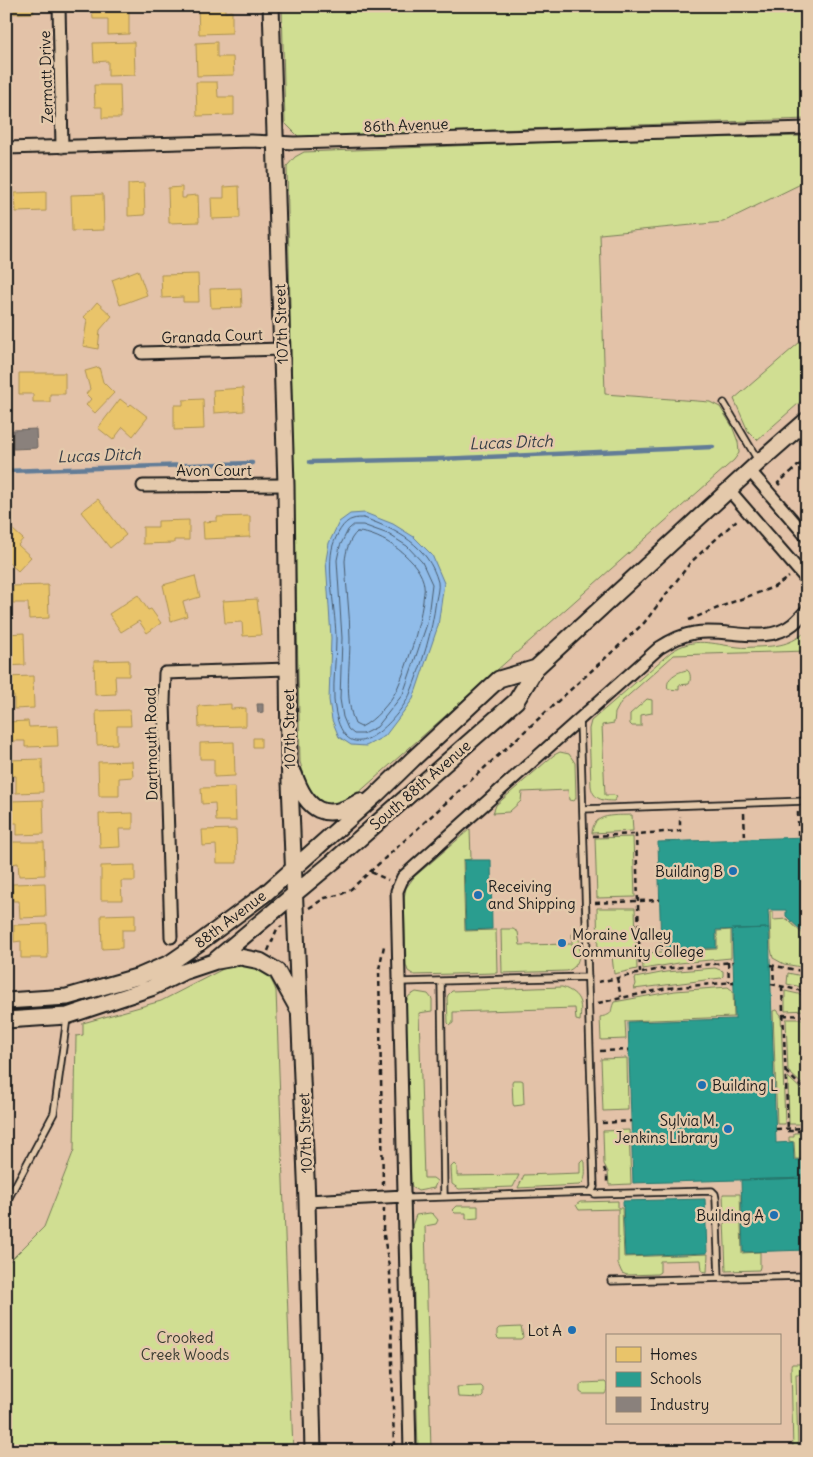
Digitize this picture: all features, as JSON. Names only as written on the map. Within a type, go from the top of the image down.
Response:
[{"type":"street","name":"Zermatt Drive","points":[[59,6],[62,146]]},
{"type":"street","name":"107th Street","points":[[271,6],[286,485],[289,758],[307,1202],[313,1451]]},
{"type":"street","name":"86th Avenue","points":[[6,148],[251,141],[294,143],[807,128]]},
{"type":"street","name":"Granada Court","points":[[142,353],[282,349]]},
{"type":"street","points":[[807,420],[729,490],[807,580]]},
{"type":"street","points":[[754,466],[807,537]]},
{"type":"street","name":"Avon Court","points":[[143,486],[286,485]]},
{"type":"street","name":"South 88th Avenue","points":[[294,893],[341,855],[516,701],[536,668],[729,490]]},
{"type":"street","points":[[410,1451],[398,891],[403,877],[659,648],[676,638],[696,632],[754,634],[777,632],[793,624],[807,610]]},
{"type":"street","name":"South 88th Avenue","points":[[413,759],[499,679],[536,668]]},
{"type":"street","name":"Dartmouth Road","points":[[171,937],[164,702],[165,673],[288,669]]},
{"type":"street","points":[[289,758],[302,794],[312,806],[319,809],[327,812],[342,811],[364,798],[376,795]]},
{"type":"street","name":"88th Avenue","points":[[6,1001],[67,997],[140,976],[170,963],[266,893],[376,795],[413,759]]},
{"type":"street","name":"88th Avenue","points":[[6,1020],[67,1016],[151,988],[183,972],[213,962],[268,918],[294,893]]},
{"type":"street","points":[[213,962],[240,956],[260,961],[276,970],[300,1012]]},
{"type":"street","points":[[307,1202],[405,1196]]},
{"type":"lane","points":[[724,403],[754,466]]},
{"type":"lane","points":[[580,719],[594,1187],[591,1192]]},
{"type":"lane","points":[[583,809],[807,801]]},
{"type":"lane","points":[[400,982],[588,977]]},
{"type":"lane","points":[[441,981],[444,1197]]},
{"type":"lane","points":[[6,1203],[54,1113],[67,1016]]},
{"type":"lane","points":[[405,1196],[410,1198],[591,1192],[595,1194],[712,1191],[716,1199],[719,1278]]},
{"type":"lane","points":[[611,1282],[807,1276]]},
{"type":"path","points":[[784,490],[778,483],[807,458]]},
{"type":"path","points":[[325,898],[342,894],[371,872],[644,624],[691,562],[736,520]]},
{"type":"path","points":[[688,620],[774,587],[791,576]]},
{"type":"path","points":[[798,838],[798,812],[807,812]]},
{"type":"path","points":[[745,839],[744,814],[753,813]]},
{"type":"path","points":[[593,845],[593,836],[680,831],[680,816],[689,816]]},
{"type":"path","points":[[636,834],[640,973]]},
{"type":"path","points":[[371,872],[388,880]]},
{"type":"path","points":[[386,884],[391,875]]},
{"type":"path","points":[[586,903],[660,900]]},
{"type":"path","points":[[595,903],[596,912]]},
{"type":"path","points":[[272,941],[276,929]]},
{"type":"path","points":[[385,942],[380,970],[383,1229],[390,1273],[394,1451]]},
{"type":"path","points":[[728,962],[729,982]]},
{"type":"path","points":[[598,982],[676,967],[733,962]]},
{"type":"path","points":[[807,972],[772,965],[772,985],[807,992]]},
{"type":"path","points":[[617,978],[621,997]]},
{"type":"path","points":[[598,1003],[668,988],[734,982]]},
{"type":"path","points":[[782,987],[788,1131],[807,1129]]},
{"type":"path","points":[[783,1015],[807,1016]]},
{"type":"path","points":[[598,1051],[629,1050]]},
{"type":"path","points":[[786,1072],[807,1092]]},
{"type":"path","points":[[601,1123],[631,1121]]},
{"type":"path","points":[[776,1129],[807,1129]]},
{"type":"green space","points":[[282,6],[807,6],[807,119],[299,137],[285,123]]},
{"type":"green space","points":[[807,136],[807,181],[723,222],[600,234],[605,394],[710,402],[720,407],[732,426],[738,442],[739,453],[734,460],[356,795],[342,805],[333,806],[320,803],[308,789],[300,762],[287,166],[295,157],[304,152],[601,140]]},
{"type":"green space","points":[[807,336],[807,396],[757,440],[748,431],[734,399]]},
{"type":"green space","points":[[807,631],[807,651],[674,655],[621,702],[615,713],[614,723],[602,725],[605,795],[617,797],[614,801],[606,800],[594,794],[591,786],[589,729],[591,721],[671,652],[688,644],[703,642],[743,647],[778,645],[790,642]]},
{"type":"green space","points":[[687,670],[690,676],[689,684],[679,685],[679,690],[668,689],[670,679],[679,672]]},
{"type":"green space","points":[[647,699],[652,700],[652,713],[641,715],[641,726],[632,726],[630,724],[630,714]]},
{"type":"green space","points":[[560,752],[569,754],[575,763],[576,798],[574,801],[569,800],[568,790],[522,792],[521,801],[509,812],[493,813],[496,805],[554,755]]},
{"type":"green space","points":[[632,815],[633,831],[592,833],[593,826],[601,818]]},
{"type":"green space","points":[[470,829],[471,859],[463,860],[465,931],[496,930],[497,973],[414,975],[408,971],[406,965],[404,898],[406,888],[414,877]]},
{"type":"green space","points":[[633,837],[635,897],[597,898],[595,838]]},
{"type":"green space","points":[[597,908],[635,908],[637,969],[614,974],[612,956],[598,957]]},
{"type":"green space","points":[[770,912],[773,912],[773,920],[787,919],[807,938],[807,968],[784,964],[773,958]]},
{"type":"green space","points":[[501,929],[513,929],[518,932],[520,945],[572,944],[572,934],[577,932],[579,935],[578,961],[572,969],[567,971],[502,973]]},
{"type":"green space","points":[[731,930],[731,958],[643,969],[642,953],[717,949],[717,931]]},
{"type":"green space","name":"Crooked Creek Woods","points":[[240,964],[263,971],[270,979],[276,991],[293,1451],[6,1451],[6,1265],[44,1227],[74,1150],[76,1036],[83,1035],[83,1023],[161,1001],[223,969]]},
{"type":"green space","points":[[715,968],[723,971],[721,978],[634,989],[636,984],[635,978],[666,972]]},
{"type":"green space","points":[[788,973],[807,977],[807,988],[787,984]]},
{"type":"green space","points":[[562,987],[577,996],[581,1009],[580,1021],[576,1020],[575,1008],[453,1012],[453,1023],[450,1025],[448,1023],[447,998],[452,991]]},
{"type":"green space","points":[[728,987],[733,991],[734,1017],[625,1021],[626,1039],[601,1040],[600,1017],[610,1014],[614,1002],[675,991]]},
{"type":"green space","points":[[785,991],[807,996],[807,1010],[785,1011]]},
{"type":"green space","points":[[416,992],[428,994],[432,999],[432,1011],[419,1013],[424,1178],[433,1178],[437,1181],[434,1188],[418,1191],[412,1187],[411,1182],[406,1002],[409,996]]},
{"type":"green space","points":[[777,1010],[781,1015],[785,1124],[777,1124],[773,1011]]},
{"type":"green space","points":[[786,1019],[804,1019],[807,1021],[807,1045],[799,1053],[807,1061],[807,1089],[788,1071]]},
{"type":"green space","points":[[627,1058],[628,1110],[603,1111],[601,1059]]},
{"type":"green space","points":[[788,1077],[807,1095],[807,1124],[789,1124]]},
{"type":"green space","points":[[513,1080],[523,1081],[524,1104],[522,1105],[514,1106],[513,1104]]},
{"type":"green space","points":[[629,1130],[631,1184],[609,1185],[608,1172],[604,1164],[603,1131]]},
{"type":"green space","points":[[794,1133],[807,1133],[807,1159],[795,1159],[794,1142],[789,1141],[789,1137],[794,1137]]},
{"type":"green space","points":[[582,1160],[585,1162],[585,1175],[580,1185],[518,1188],[524,1175],[580,1173],[580,1162]]},
{"type":"green space","points":[[454,1164],[457,1167],[457,1176],[519,1175],[513,1187],[459,1189],[452,1184],[451,1167]]},
{"type":"green space","points":[[723,1194],[740,1194],[742,1253],[760,1252],[759,1270],[726,1271]]},
{"type":"green space","points":[[618,1201],[618,1208],[622,1208],[624,1257],[708,1254],[707,1272],[702,1271],[701,1260],[660,1261],[660,1272],[657,1274],[627,1275],[622,1273],[618,1264],[618,1209],[579,1210],[576,1205],[580,1202]]},
{"type":"green space","points":[[456,1206],[478,1206],[478,1218],[466,1219],[466,1213],[455,1213],[452,1210]]},
{"type":"green space","points":[[430,1213],[438,1220],[436,1224],[425,1226],[431,1451],[418,1451],[412,1226],[416,1215]]},
{"type":"green space","points":[[521,1327],[523,1337],[521,1339],[499,1339],[497,1337],[497,1330],[499,1328]]},
{"type":"green space","points":[[792,1364],[807,1364],[807,1374],[796,1374],[798,1451],[793,1451]]},
{"type":"green space","points":[[605,1382],[605,1394],[583,1394],[580,1392],[580,1385],[583,1383]]},
{"type":"green space","points":[[481,1386],[483,1388],[483,1396],[481,1398],[458,1397],[457,1387]]},
{"type":"water","points":[[365,513],[393,524],[414,537],[432,555],[444,583],[438,626],[413,699],[385,736],[366,746],[351,745],[339,737],[332,720],[329,700],[331,638],[326,560],[329,543],[339,522],[350,514]]},
{"type":"building: Homes","points":[[6,6],[33,6],[34,13],[6,14]]},
{"type":"building: Homes","points":[[92,6],[129,6],[129,34],[108,35],[108,19],[93,19]]},
{"type":"building: Homes","points":[[198,6],[225,6],[225,12],[232,11],[232,33],[199,34]]},
{"type":"building: Homes","points":[[134,42],[135,75],[108,76],[108,61],[94,62],[93,43]]},
{"type":"building: Homes","points":[[217,42],[217,57],[233,57],[234,75],[197,76],[196,43]]},
{"type":"building: Homes","points":[[196,82],[217,82],[218,97],[234,97],[234,115],[197,116]]},
{"type":"building: Homes","points":[[94,85],[120,85],[121,118],[102,118],[102,107],[95,107]]},
{"type":"building: Homes","points":[[144,183],[145,215],[128,216],[128,184]]},
{"type":"building: Homes","points":[[239,186],[240,218],[212,219],[211,198],[224,198],[224,187]]},
{"type":"building: Homes","points":[[182,187],[182,198],[198,195],[199,222],[169,223],[168,188]]},
{"type":"building: Homes","points":[[46,192],[46,211],[16,212],[15,193]]},
{"type":"building: Homes","points":[[103,194],[104,230],[72,231],[71,195]]},
{"type":"building: Homes","points":[[138,270],[147,295],[120,305],[112,280]]},
{"type":"building: Homes","points":[[198,274],[199,302],[183,302],[183,297],[162,298],[161,275]]},
{"type":"building: Homes","points":[[241,288],[242,307],[211,308],[210,289]]},
{"type":"building: Homes","points":[[97,302],[112,316],[100,330],[98,349],[83,346],[87,320],[84,317]]},
{"type":"building: Homes","points":[[99,367],[103,382],[114,393],[95,413],[86,405],[91,399],[86,394],[90,389],[85,371]]},
{"type":"building: Homes","points":[[19,373],[65,373],[65,394],[50,394],[50,402],[33,402],[33,394],[19,394]]},
{"type":"building: Homes","points":[[243,388],[244,411],[214,413],[213,390]]},
{"type":"building: Homes","points":[[120,399],[129,406],[131,404],[148,417],[133,436],[123,427],[113,440],[98,428]]},
{"type":"building: Homes","points":[[203,399],[204,429],[174,430],[174,405],[183,405],[183,400]]},
{"type":"building: Homes","points":[[98,499],[126,535],[110,548],[81,512]]},
{"type":"building: Homes","points":[[250,516],[250,537],[204,539],[203,522],[217,521],[217,517]]},
{"type":"building: Homes","points":[[189,520],[189,540],[174,540],[174,543],[143,544],[143,527],[158,527],[158,521]]},
{"type":"building: Homes","points":[[12,529],[23,539],[18,545],[31,557],[18,571],[9,563],[6,565],[6,536]]},
{"type":"building: Homes","points":[[195,576],[200,597],[183,602],[187,616],[171,621],[163,585]]},
{"type":"building: Homes","points":[[48,585],[49,618],[29,619],[28,603],[13,603],[13,586]]},
{"type":"building: Homes","points":[[138,595],[148,610],[151,609],[161,623],[147,633],[139,621],[121,632],[109,614]]},
{"type":"building: Homes","points":[[257,599],[261,635],[243,636],[242,622],[225,623],[223,601]]},
{"type":"building: Homes","points":[[24,633],[25,665],[6,666],[6,634]]},
{"type":"building: Homes","points":[[129,660],[129,676],[115,676],[116,694],[95,695],[94,661]]},
{"type":"building: Homes","points":[[33,676],[34,708],[14,709],[14,696],[7,696],[6,677]]},
{"type":"building: Homes","points":[[231,704],[231,709],[246,708],[246,726],[199,727],[198,706]]},
{"type":"building: Homes","points":[[130,710],[131,726],[117,726],[117,744],[97,745],[96,711]]},
{"type":"building: Homes","points":[[28,721],[29,727],[57,726],[58,746],[25,747],[25,741],[8,741],[7,722]]},
{"type":"building: Homes","points":[[253,738],[261,738],[261,747],[253,747]]},
{"type":"building: Homes","points":[[234,742],[235,776],[214,777],[214,759],[200,759],[200,743]]},
{"type":"building: Homes","points":[[42,759],[43,792],[16,793],[16,776],[9,776],[9,760]]},
{"type":"building: Homes","points":[[132,761],[133,777],[119,778],[119,796],[99,796],[98,762]]},
{"type":"building: Homes","points":[[235,787],[236,821],[216,821],[215,803],[202,804],[201,788]]},
{"type":"building: Homes","points":[[43,800],[44,834],[17,835],[17,823],[10,823],[10,801]]},
{"type":"building: Homes","points":[[133,813],[133,829],[119,829],[120,847],[100,848],[99,814]]},
{"type":"building: Homes","points":[[236,829],[237,863],[217,863],[216,845],[203,846],[202,830]]},
{"type":"building: Homes","points":[[11,842],[44,842],[45,875],[19,876],[18,863],[12,864]]},
{"type":"building: Homes","points":[[135,865],[135,881],[121,881],[122,900],[101,900],[101,866]]},
{"type":"building: Homes","points":[[45,883],[46,917],[20,918],[19,901],[13,901],[12,884]]},
{"type":"building: Homes","points":[[135,914],[135,930],[122,930],[122,948],[102,949],[101,915]]},
{"type":"building: Homes","points":[[47,924],[48,958],[21,958],[21,941],[14,942],[14,925]]},
{"type":"building: Schools","name":"Building B","points":[[807,837],[807,936],[786,916],[786,910],[768,910],[769,928],[716,930],[716,948],[661,949],[658,842]]},
{"type":"building: Schools","name":"Receiving and Shipping","points":[[464,860],[491,860],[492,929],[466,930]]},
{"type":"building: Schools","name":"Building L","points":[[769,928],[776,1143],[793,1142],[794,1160],[807,1160],[807,1178],[633,1183],[628,1022],[735,1019],[732,929]]},
{"type":"building: Schools","name":"Building A","points":[[807,1178],[807,1250],[743,1252],[741,1180]]},
{"type":"building: Schools","points":[[705,1199],[707,1253],[625,1256],[623,1201]]},
{"type":"building: Industry","points":[[36,429],[37,448],[13,449],[13,430]]},
{"type":"building: Industry","points":[[257,704],[263,704],[263,712],[258,713]]},
{"type":"waterway","name":"Lucas Ditch","points":[[310,462],[439,459],[713,447]]},
{"type":"waterway","name":"Lucas Ditch","points":[[6,471],[252,463]]},
{"type":"place","name":"Building B","points":[[733,871]]},
{"type":"place","name":"Receiving and Shipping","points":[[478,895]]},
{"type":"place","name":"Moraine Valley Community College","points":[[562,943]]},
{"type":"place","name":"Building L","points":[[702,1085]]},
{"type":"place","name":"Sylvia M. Jenkins Library","points":[[728,1129]]},
{"type":"place","name":"Building A","points":[[774,1215]]},
{"type":"place","name":"Lot A","points":[[572,1330]]}]
